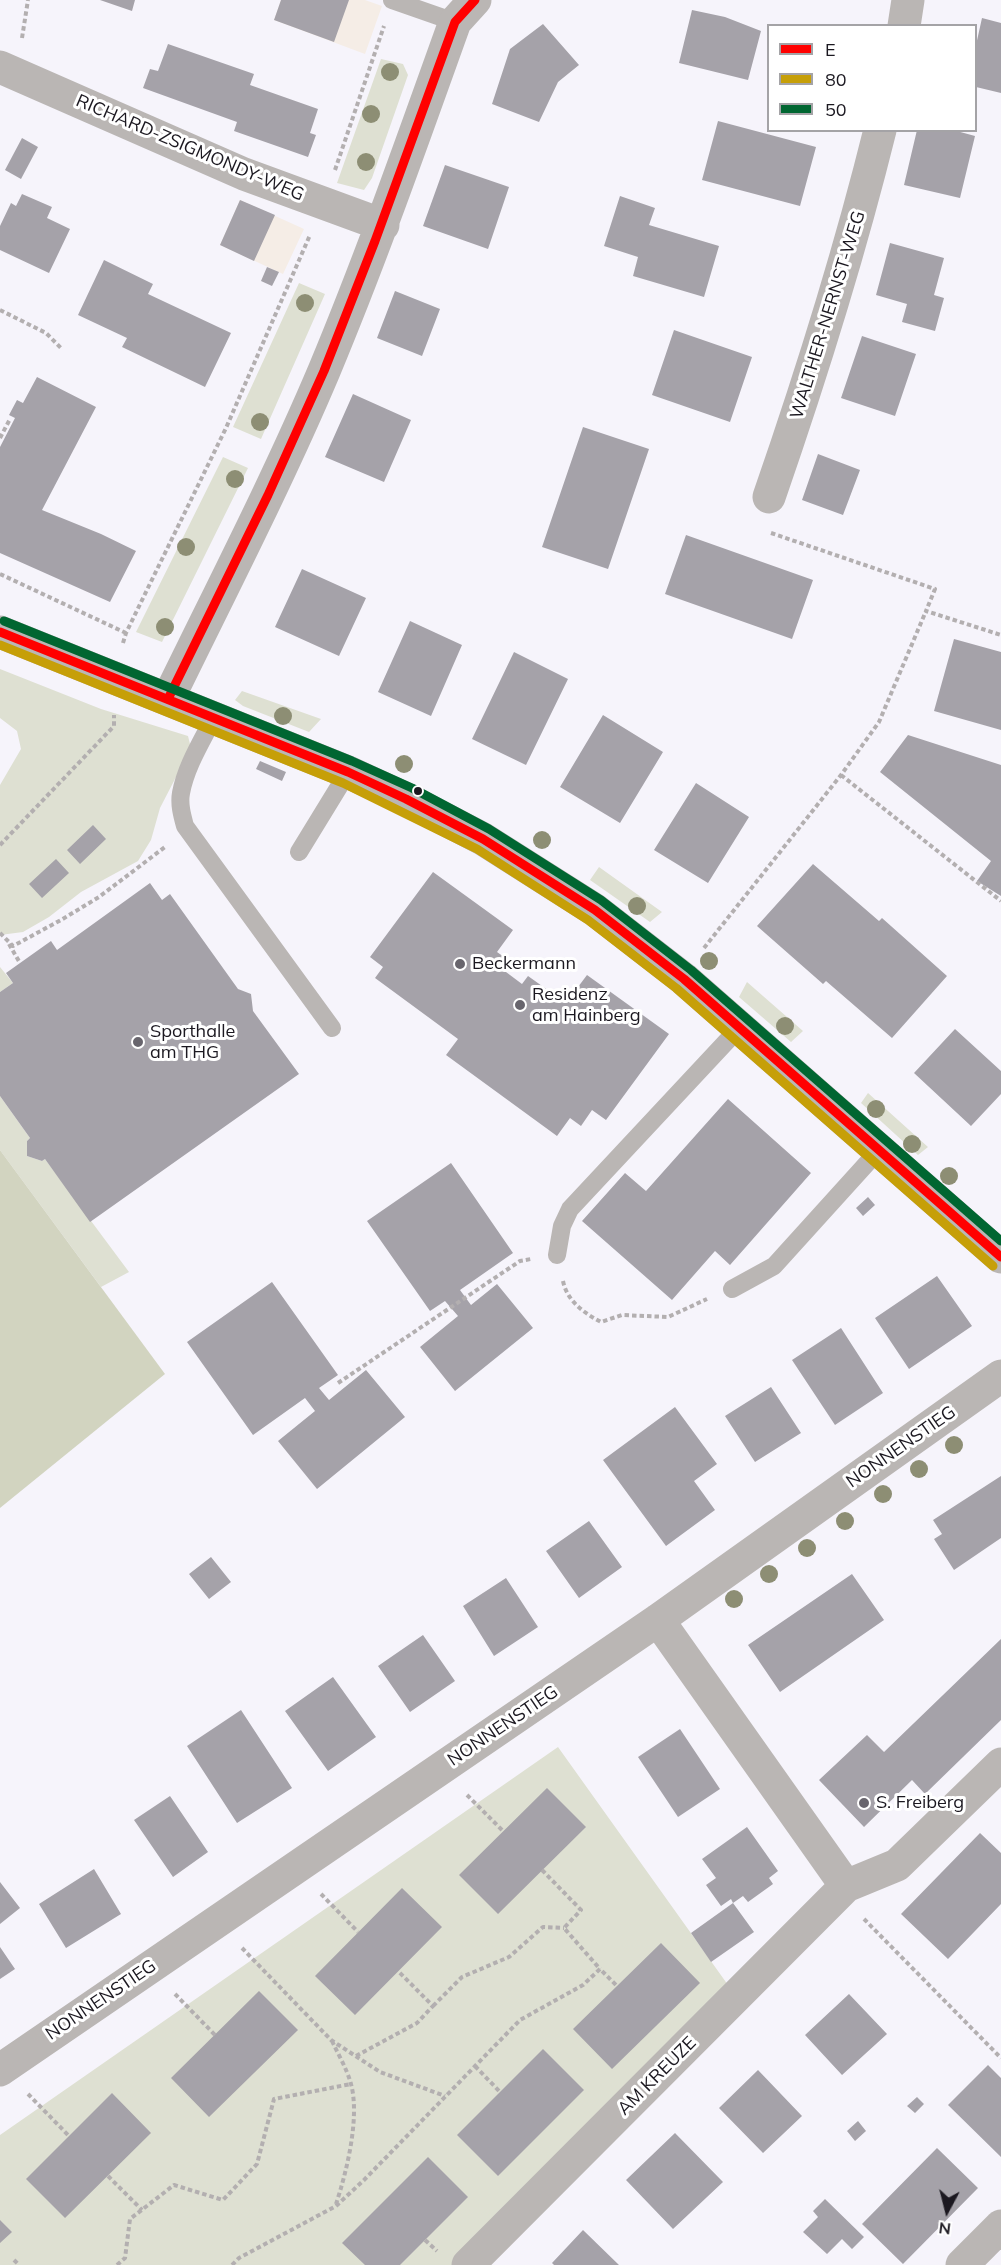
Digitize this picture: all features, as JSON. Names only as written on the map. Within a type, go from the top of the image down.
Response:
[{"type":"street","points":[[904,24],[908,0]]},
{"type":"street","points":[[168,699],[285,459],[324,370],[465,11]]},
{"type":"street","name":"RICHARD-ZSIGMONDY-WEG","points":[[0,67],[244,174],[382,225]]},
{"type":"street","name":"WALTHER-NERNST-WEG","points":[[769,497],[804,397],[855,230],[880,132]]},
{"type":"street","points":[[0,632],[348,772],[483,839],[595,910],[684,979],[1001,1257]]},
{"type":"street","name":"NONNENSTIEG","points":[[1,2069],[658,1620],[1001,1376]]},
{"type":"street","points":[[658,1620],[846,1886]]},
{"type":"street","name":"AM KREUZE","points":[[468,2265],[846,1886],[897,1865],[1001,1764]]},
{"type":"street","points":[[962,2265],[1001,2226]]},
{"type":"lane","points":[[392,0],[465,11]]},
{"type":"lane","points":[[214,717],[190,765],[181,793],[184,826],[332,1028]]},
{"type":"lane","points":[[299,852],[348,772]]},
{"type":"lane","points":[[557,1255],[562,1226],[570,1209],[740,1027]]},
{"type":"lane","points":[[732,1289],[774,1266],[879,1150]]},
{"type":"path","points":[[0,845],[114,726],[113,678],[126,633],[226,428],[324,203],[392,0]]},
{"type":"path","points":[[0,310],[46,333],[61,348]]},
{"type":"path","points":[[0,438],[10,419]]},
{"type":"path","points":[[684,979],[711,938],[841,775],[879,722],[935,589],[769,532],[769,497]]},
{"type":"path","points":[[0,574],[126,633]]},
{"type":"path","points":[[926,611],[1001,634]]},
{"type":"path","points":[[841,775],[1001,901]]},
{"type":"path","points":[[0,933],[13,946],[62,920],[99,897],[168,845],[184,826]]},
{"type":"path","points":[[7,941],[20,963]]},
{"type":"path","points":[[338,1383],[520,1261],[557,1255],[565,1289],[582,1312],[601,1322],[622,1315],[668,1317],[732,1289]]},
{"type":"path","points":[[441,1769],[503,1831]]},
{"type":"path","points":[[295,1868],[358,1932]]},
{"type":"path","points":[[542,1870],[581,1910],[564,1928]]},
{"type":"path","points":[[846,1886],[865,1920],[1001,2058]]},
{"type":"path","points":[[217,1922],[332,2040],[380,2072],[445,2096]]},
{"type":"path","points":[[356,2056],[417,2023],[462,1977],[509,1957],[543,1927],[564,1928],[617,1986]]},
{"type":"path","points":[[149,1968],[215,2035]]},
{"type":"path","points":[[232,2265],[239,2258],[336,2206],[520,2020],[583,1985],[600,1969]]},
{"type":"path","points":[[398,1971],[434,2006]]},
{"type":"path","points":[[332,2040],[351,2084],[353,2113],[348,2169],[336,2206]]},
{"type":"path","points":[[475,2066],[500,2092]]},
{"type":"path","points":[[1,2069],[69,2136]]},
{"type":"path","points":[[117,2265],[125,2258],[130,2219],[174,2185],[223,2200],[257,2164],[274,2099],[351,2084]]},
{"type":"path","points":[[108,2176],[142,2210]]},
{"type":"path","points":[[14,2259],[19,2265]]},
{"type":"shaded area","points":[[281,0],[365,0],[382,6],[365,54],[274,20]]},
{"type":"shaded area","points":[[381,59],[403,64],[408,75],[372,178],[364,190],[337,183]]},
{"type":"shaded area","points":[[240,200],[304,229],[283,274],[220,245]]},
{"type":"shaded area","points":[[299,283],[325,294],[261,439],[233,427]]},
{"type":"shaded area","points":[[223,457],[248,468],[162,642],[136,632]]},
{"type":"shaded area","points":[[0,669],[101,709],[188,736],[191,748],[160,808],[151,840],[138,861],[81,892],[49,917],[23,932],[0,935],[0,785],[21,749],[17,731],[0,718]]},
{"type":"shaded area","points":[[242,691],[321,719],[309,732],[243,706],[235,700]]},
{"type":"shaded area","points":[[599,867],[662,912],[650,922],[590,880]]},
{"type":"shaded area","points":[[0,967],[13,983],[0,992]]},
{"type":"shaded area","points":[[747,982],[803,1031],[791,1042],[739,997]]},
{"type":"shaded area","points":[[868,1093],[928,1147],[918,1155],[861,1103]]},
{"type":"shaded area","points":[[0,1096],[30,1138],[27,1141],[27,1156],[42,1161],[45,1159],[129,1272],[101,1287],[0,1150]]},
{"type":"shaded area","points":[[558,1747],[728,1985],[452,2265],[0,2265],[0,2135]]},
{"type":"green space","points":[[0,1150],[165,1374],[0,1508]]},
{"type":"building","points":[[100,0],[135,0],[132,11]]},
{"type":"building","points":[[281,0],[349,0],[334,42],[274,20]]},
{"type":"building","points":[[692,10],[725,17],[761,31],[748,80],[679,63]]},
{"type":"building","points":[[982,18],[1001,23],[1001,93],[977,87],[977,40]]},
{"type":"building","points":[[543,24],[579,65],[558,82],[539,122],[492,104],[510,49]]},
{"type":"building","points":[[168,44],[254,74],[250,85],[318,109],[310,133],[316,135],[308,157],[234,131],[237,122],[143,88],[150,69],[158,71]]},
{"type":"building","points":[[718,121],[816,147],[800,206],[702,180]]},
{"type":"building","points":[[917,132],[960,132],[975,136],[960,198],[904,185]]},
{"type":"building","points":[[22,138],[38,147],[21,179],[5,170]]},
{"type":"building","points":[[445,165],[509,187],[488,249],[423,226]]},
{"type":"building","points":[[22,194],[52,207],[47,218],[70,229],[49,273],[0,250],[0,226],[11,203],[16,206]]},
{"type":"building","points":[[620,196],[655,208],[649,225],[719,246],[704,297],[633,276],[638,257],[604,246]]},
{"type":"building","points":[[240,200],[275,215],[254,261],[220,245]]},
{"type":"building","points":[[890,243],[944,258],[934,295],[944,298],[935,331],[902,322],[907,304],[876,295]]},
{"type":"building","points":[[104,260],[153,284],[148,294],[231,333],[205,387],[122,347],[127,338],[78,315]]},
{"type":"building","points":[[267,267],[279,272],[272,286],[261,281]]},
{"type":"building","points":[[395,291],[440,309],[422,356],[377,338]]},
{"type":"building","points":[[674,330],[752,357],[730,422],[652,395]]},
{"type":"building","points":[[862,336],[916,354],[895,416],[841,398]]},
{"type":"building","points":[[37,377],[96,407],[42,510],[136,551],[110,602],[0,553],[0,447],[15,418],[9,415],[17,400],[23,403]]},
{"type":"building","points":[[353,394],[411,420],[384,482],[325,457]]},
{"type":"building","points":[[583,427],[649,449],[608,569],[542,547]]},
{"type":"building","points":[[818,454],[860,470],[843,515],[802,500]]},
{"type":"building","points":[[686,535],[813,580],[792,639],[665,594]]},
{"type":"building","points":[[302,569],[366,598],[339,656],[275,627]]},
{"type":"building","points":[[410,621],[462,645],[431,716],[378,692]]},
{"type":"building","points":[[954,639],[1001,652],[1001,730],[934,711]]},
{"type":"building","points":[[514,652],[568,679],[526,765],[472,739]]},
{"type":"building","points":[[603,715],[663,752],[620,823],[560,787]]},
{"type":"building","points":[[908,735],[1001,765],[1001,896],[977,881],[991,861],[880,772]]},
{"type":"building","points":[[260,761],[286,772],[282,781],[256,769]]},
{"type":"building","points":[[696,783],[749,817],[708,883],[654,850]]},
{"type":"building","points":[[93,825],[106,839],[80,864],[67,850]]},
{"type":"building","points":[[56,859],[69,873],[42,898],[29,884]]},
{"type":"building","points":[[813,864],[879,921],[882,918],[947,976],[892,1038],[826,981],[823,984],[757,926]]},
{"type":"building","name":"Residenz am Hainberg","points":[[433,872],[513,930],[497,952],[504,957],[498,966],[522,984],[528,976],[566,1003],[587,975],[669,1034],[606,1120],[592,1110],[581,1126],[570,1118],[557,1136],[446,1055],[458,1039],[375,978],[383,967],[370,957]]},
{"type":"building","name":"Sporthalle am THG","points":[[150,883],[162,900],[170,894],[238,989],[251,994],[253,1011],[299,1074],[90,1222],[45,1159],[42,1161],[27,1156],[27,1141],[30,1138],[0,1096],[0,992],[13,983],[6,973],[51,941],[57,950]]},
{"type":"building","points":[[955,1029],[1001,1071],[1001,1094],[971,1126],[914,1073]]},
{"type":"building","points":[[728,1099],[811,1173],[730,1265],[715,1251],[672,1300],[582,1221],[625,1173],[646,1191]]},
{"type":"building","points":[[451,1163],[513,1253],[460,1290],[471,1305],[497,1284],[533,1328],[455,1391],[420,1347],[458,1316],[445,1301],[430,1311],[367,1221]]},
{"type":"building","points":[[868,1197],[875,1205],[863,1216],[856,1208]]},
{"type":"building","points":[[937,1276],[972,1326],[909,1369],[875,1318]]},
{"type":"building","points":[[272,1282],[338,1375],[319,1388],[329,1400],[366,1370],[405,1417],[317,1489],[278,1441],[315,1411],[305,1398],[253,1435],[187,1342]]},
{"type":"building","points":[[841,1328],[883,1393],[835,1425],[792,1360]]},
{"type":"building","points":[[771,1387],[801,1433],[755,1462],[725,1416]]},
{"type":"building","points":[[675,1407],[717,1464],[694,1481],[715,1510],[666,1546],[603,1460]]},
{"type":"building","points":[[1001,1476],[1001,1538],[954,1570],[934,1539],[942,1534],[933,1520]]},
{"type":"building","points":[[589,1521],[622,1567],[579,1598],[546,1551]]},
{"type":"building","points":[[211,1557],[231,1582],[209,1599],[189,1574]]},
{"type":"building","points":[[852,1574],[884,1620],[780,1692],[748,1645]]},
{"type":"building","points":[[506,1578],[538,1627],[494,1656],[463,1606]]},
{"type":"building","points":[[423,1635],[455,1681],[410,1712],[378,1666]]},
{"type":"building","points":[[1001,1639],[1001,1720],[925,1794],[912,1780],[864,1827],[819,1780],[867,1735],[884,1752]]},
{"type":"building","points":[[333,1677],[376,1737],[328,1771],[285,1711]]},
{"type":"building","points":[[241,1710],[292,1788],[237,1823],[187,1746]]},
{"type":"building","points":[[680,1729],[720,1789],[678,1817],[638,1757]]},
{"type":"building","points":[[547,1788],[586,1827],[498,1914],[459,1875]]},
{"type":"building","points":[[170,1796],[208,1852],[173,1877],[134,1820]]},
{"type":"building","points":[[747,1827],[778,1871],[769,1878],[773,1884],[748,1902],[743,1896],[733,1903],[731,1899],[721,1906],[706,1885],[716,1878],[702,1859]]},
{"type":"building","points":[[980,1833],[1001,1853],[1001,1904],[948,1959],[901,1914]]},
{"type":"building","points":[[94,1869],[121,1914],[66,1948],[39,1904]]},
{"type":"building","points":[[0,1882],[20,1908],[0,1924]]},
{"type":"building","points":[[402,1888],[442,1927],[355,2015],[315,1976]]},
{"type":"building","points":[[733,1903],[754,1932],[711,1962],[691,1933]]},
{"type":"building","points":[[661,1943],[700,1983],[612,2069],[573,2029]]},
{"type":"building","points":[[0,1947],[15,1969],[0,1979]]},
{"type":"building","points":[[259,1991],[298,2030],[209,2117],[171,2078]]},
{"type":"building","points":[[849,1994],[887,2034],[842,2075],[805,2035]]},
{"type":"building","points":[[543,2049],[584,2090],[498,2176],[457,2135]]},
{"type":"building","points":[[988,2065],[1001,2078],[1001,2157],[948,2105]]},
{"type":"building","points":[[758,2070],[802,2116],[763,2153],[719,2108]]},
{"type":"building","points":[[112,2093],[151,2133],[65,2218],[26,2179]]},
{"type":"building","points":[[917,2097],[924,2104],[915,2113],[907,2106]]},
{"type":"building","points":[[858,2121],[866,2131],[855,2141],[847,2131]]},
{"type":"building","points":[[675,2133],[723,2182],[673,2229],[626,2180]]},
{"type":"building","points":[[937,2148],[978,2188],[903,2264],[862,2224]]},
{"type":"building","points":[[428,2157],[468,2197],[400,2265],[365,2265],[342,2243]]},
{"type":"building","points":[[825,2199],[864,2237],[852,2249],[842,2239],[827,2254],[803,2232],[818,2217],[813,2211]]},
{"type":"building","points":[[0,2220],[12,2232],[0,2243]]},
{"type":"building","points":[[583,2230],[619,2265],[554,2265],[552,2263]]},
{"type":"transit line","name":"E","points":[[168,699],[268,495],[324,371],[375,241],[455,22],[475,0]]},
{"type":"transit line","name":"50","points":[[4,621],[352,761],[412,788],[489,829],[601,900],[691,970],[1001,1241]]},
{"type":"transit line","name":"E","points":[[0,632],[348,772],[483,839],[595,910],[684,979],[1001,1257]]},
{"type":"transit line","name":"80","points":[[0,645],[343,783],[477,849],[588,920],[676,988],[993,1266]]},
{"type":"place","name":"Beckermann","points":[[460,964]]},
{"type":"place","name":"Residenz am Hainberg","points":[[520,1005]]},
{"type":"place","name":"Sporthalle am THG","points":[[138,1042]]},
{"type":"place","name":"S. Freiberg","points":[[864,1803]]}]
